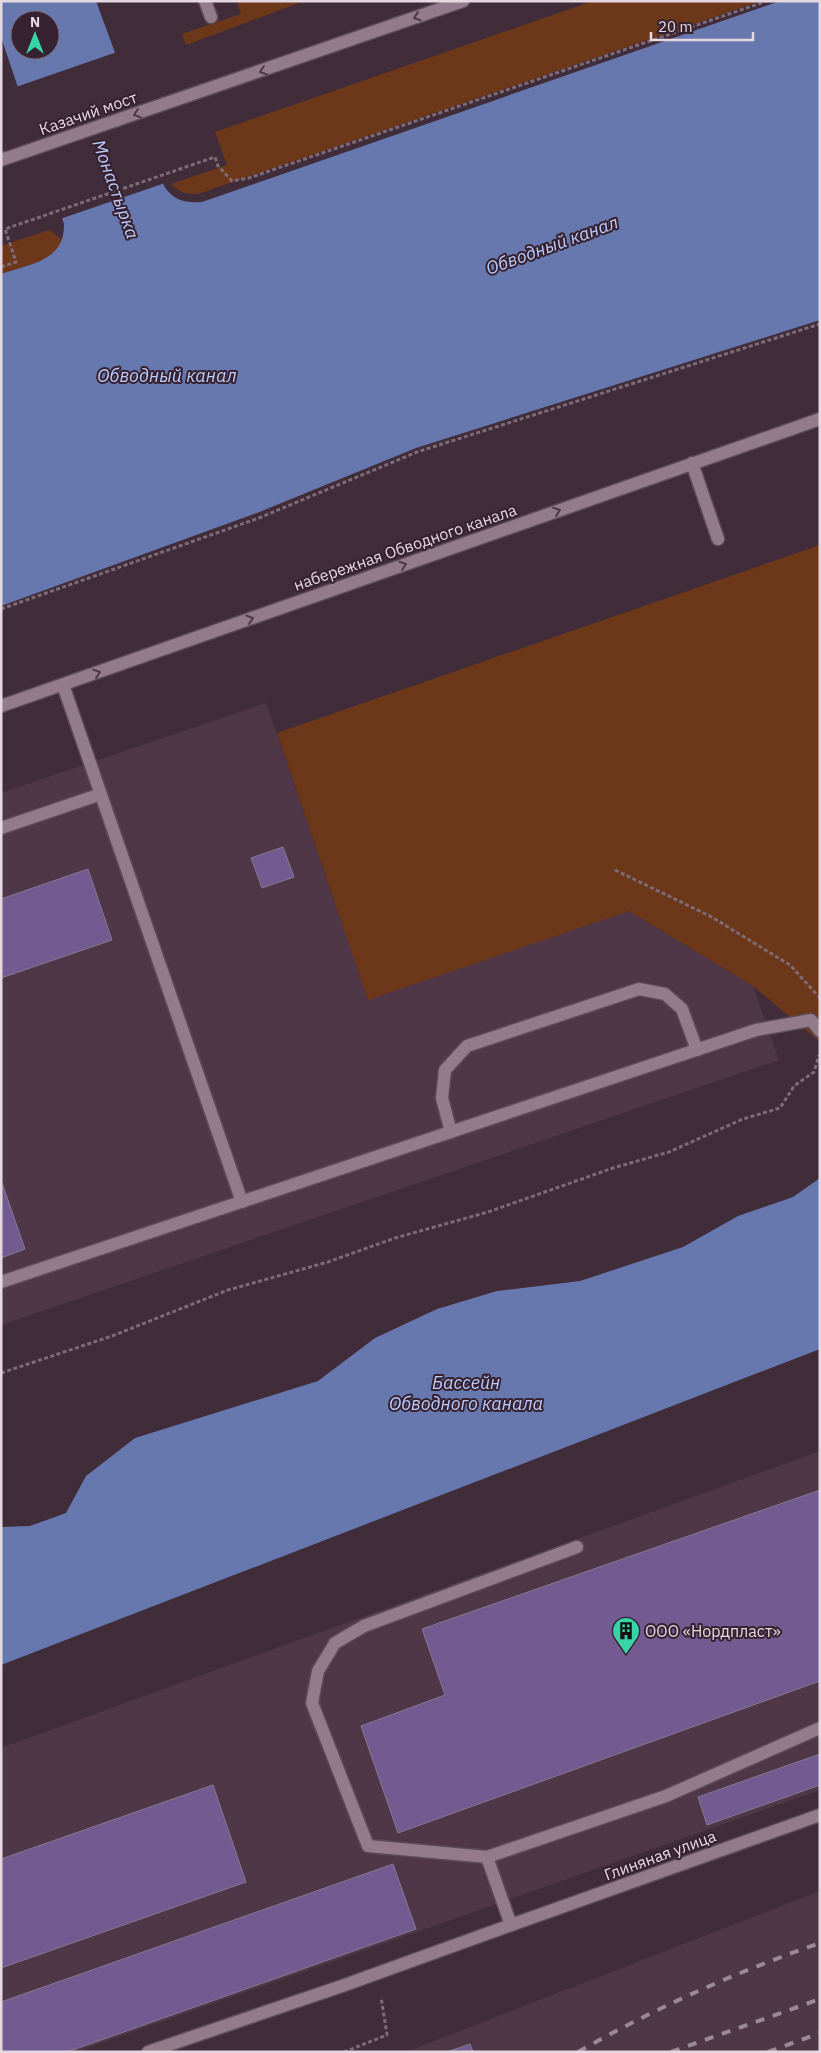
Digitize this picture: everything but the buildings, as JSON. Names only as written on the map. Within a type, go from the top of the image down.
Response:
[{"type":"main road","points":[[205,1],[210,17]]},
{"type":"main road","name":"Казачий мост","points":[[2,159],[463,1]]},
{"type":"main road","name":"набережная Обводного канала","points":[[1,706],[820,418]]},
{"type":"main road","points":[[692,463],[718,539]]},
{"type":"main road","points":[[63,684],[242,1202]]},
{"type":"main road","points":[[1,828],[101,794]]},
{"type":"main road","points":[[452,1132],[442,1098],[445,1070],[467,1046],[639,989],[665,994],[682,1009],[697,1050]]},
{"type":"main road","points":[[1,1282],[756,1030],[811,1020],[820,1031]]},
{"type":"main road","points":[[577,1547],[364,1626],[335,1644],[318,1672],[312,1703],[368,1846],[487,1857],[666,1796],[820,1728]]},
{"type":"main road","name":"Глиняная улица","points":[[148,2052],[377,1973],[820,1815]]},
{"type":"main road","points":[[487,1857],[511,1925]]},
{"type":"path","points":[[1,267],[16,262],[5,229],[215,157],[218,166],[232,181],[249,178],[767,1]]},
{"type":"path","points":[[1,609],[259,518],[417,452],[820,324]]},
{"type":"path","points":[[615,870],[710,916],[790,965],[820,998]]},
{"type":"path","points":[[1,1374],[112,1336],[228,1290],[328,1262],[395,1238],[488,1212],[613,1168],[668,1152],[743,1119],[780,1108],[794,1086],[814,1072],[820,1054]]},
{"type":"path","points":[[344,2052],[387,2035],[377,1973]]},
{"type":"shaded area","points":[[237,1],[304,1],[186,45],[182,34],[241,14]]},
{"type":"shaded area","points":[[593,1],[761,1],[198,194],[183,192],[171,184],[227,165],[215,132]]},
{"type":"shaded area","points":[[49,230],[63,240],[52,254],[36,263],[1,274],[1,246]]},
{"type":"shaded area","points":[[820,545],[820,1042],[753,986],[629,911],[368,1000],[277,733]]},
{"type":"shaded area","points":[[266,703],[368,999],[629,911],[753,986],[779,1060],[1,1325],[1,793]]},
{"type":"shaded area","points":[[820,1451],[820,1790],[76,2052],[1,2052],[1,1748]]},
{"type":"shaded area","points":[[820,1891],[820,2052],[406,2052]]},
{"type":"water","name":"Обводный канал","points":[[1,1],[96,1],[164,186],[172,195],[180,200],[202,202],[780,1],[820,1],[820,320],[416,448],[257,513],[1,606],[1,274],[34,264],[52,253],[59,246],[63,236],[64,224],[1,37]]},
{"type":"water","name":"Бассейн Обводного канала","points":[[820,1178],[820,1349],[1,1665],[1,1527],[30,1526],[66,1513],[86,1476],[135,1438],[318,1381],[375,1338],[437,1309],[497,1291],[580,1281],[683,1247],[738,1216],[793,1197]]},
{"type":"pier","points":[[117,52],[165,183],[60,219],[16,87]]},
{"type":"railway","points":[[578,2052],[636,2020],[696,1992],[820,1943]]},
{"type":"railway","points":[[671,2052],[820,1999]]},
{"type":"railway","points":[[768,2052],[820,2033]]},
{"type":"place","name":"ООО «Нордпласт»","points":[[626,1655]]},
{"type":"water label","name":"Монастырка","points":[[116,189]]}]
